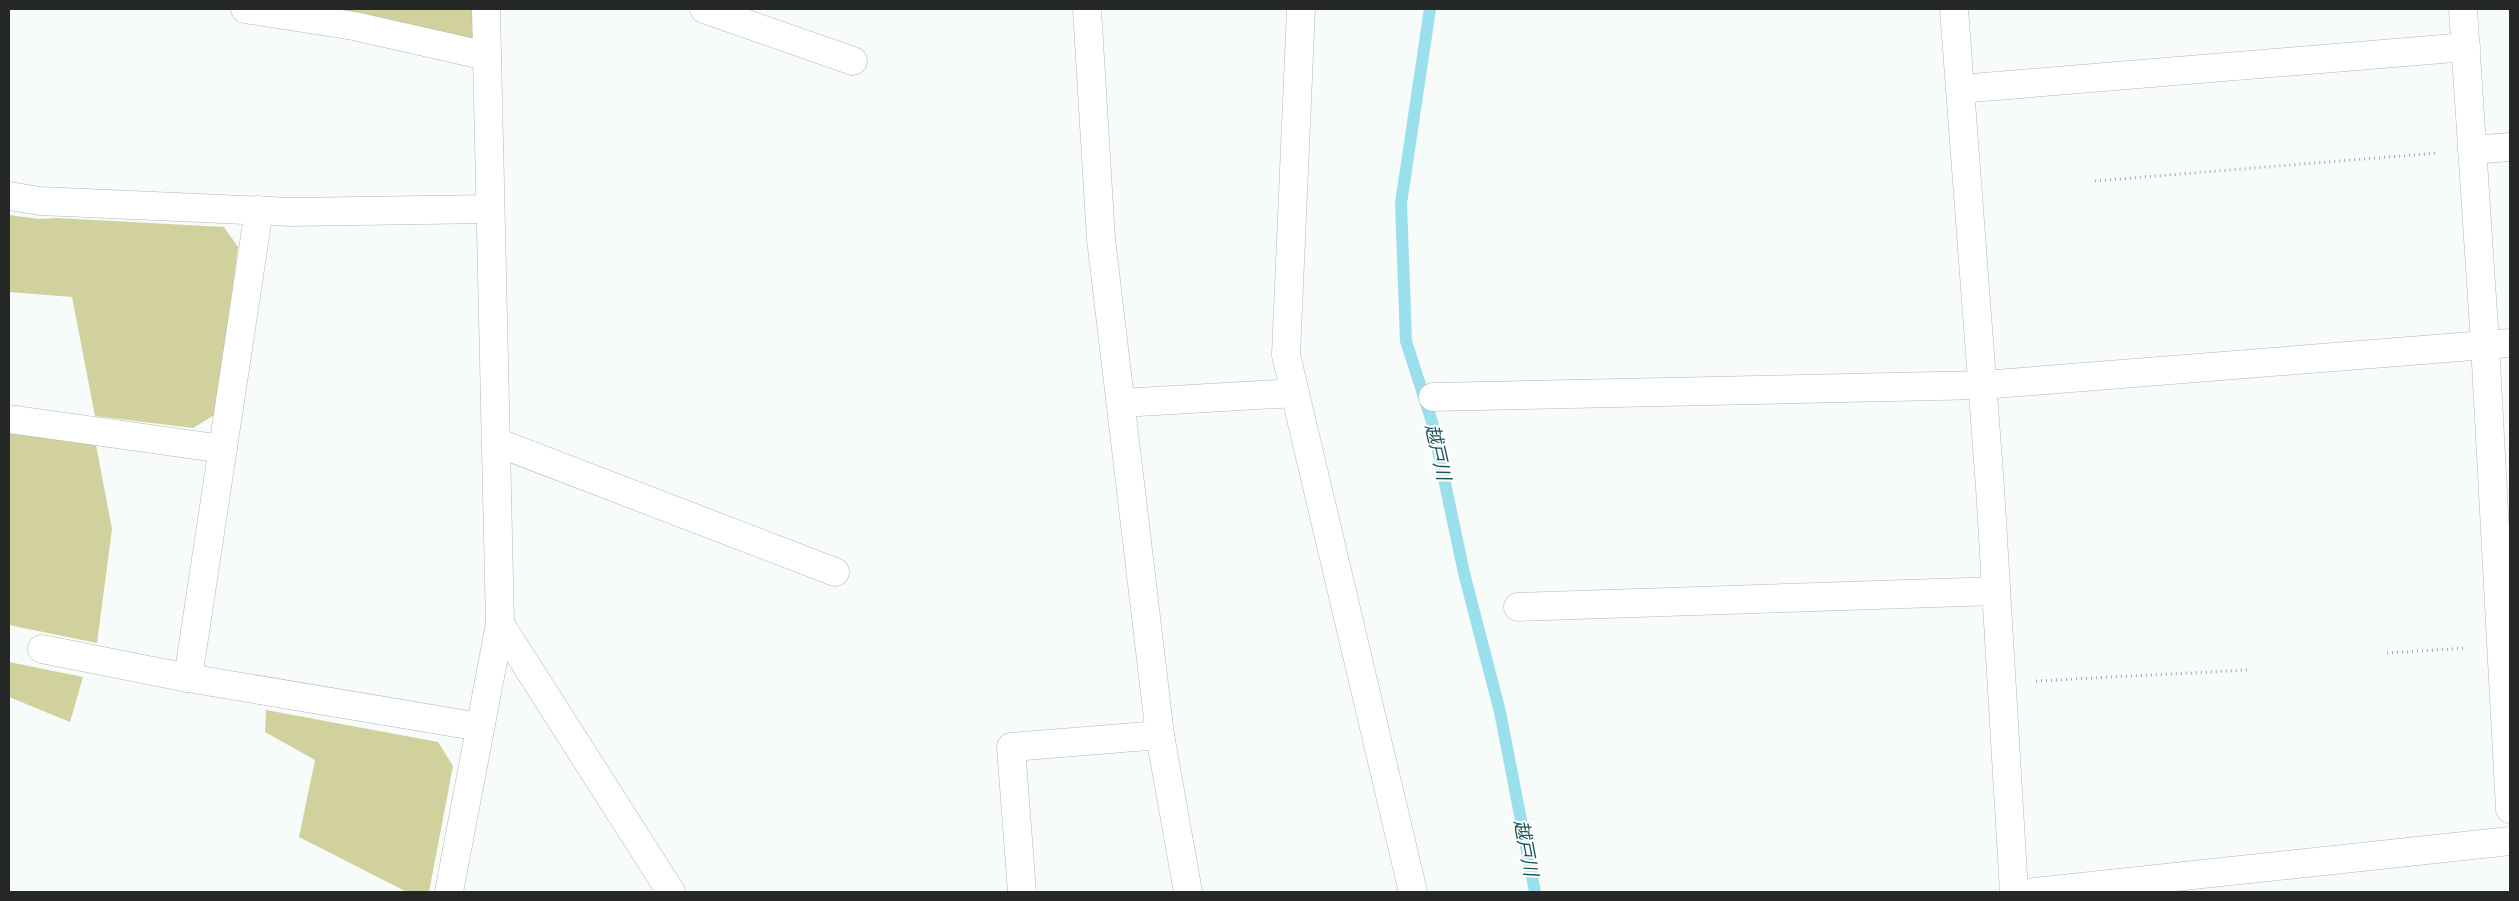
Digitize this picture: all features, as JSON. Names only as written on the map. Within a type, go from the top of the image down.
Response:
[{"type":"street","points":[[245,9],[354,26],[487,56]]},
{"type":"street","points":[[449,892],[500,624],[486,9]]},
{"type":"street","points":[[704,9],[854,61]]},
{"type":"street","points":[[1087,9],[1102,239],[1160,735],[1188,892]]},
{"type":"street","points":[[1301,9],[1286,356],[1413,892]]},
{"type":"street","points":[[1954,9],[1983,385],[2014,892]]},
{"type":"street","points":[[2463,9],[2472,150],[2498,343],[2501,646],[2510,808]]},
{"type":"street","points":[[1960,89],[2466,48]]},
{"type":"street","points":[[2472,150],[2510,147]]},
{"type":"street","points":[[9,196],[40,201],[259,210],[490,209]]},
{"type":"street","points":[[188,678],[259,210]]},
{"type":"street","points":[[1433,397],[1983,385],[2498,343]]},
{"type":"street","points":[[1121,404],[1295,393]]},
{"type":"street","points":[[9,418],[223,449]]},
{"type":"street","points":[[496,442],[835,572]]},
{"type":"street","points":[[1518,608],[1996,590]]},
{"type":"street","points":[[500,624],[671,892]]},
{"type":"street","points":[[42,649],[188,678],[480,727]]},
{"type":"street","points":[[1022,892],[1011,747],[1160,735]]},
{"type":"street","points":[[2035,892],[2510,841]]},
{"type":"path","points":[[2095,180],[2472,150]]},
{"type":"path","points":[[2387,653],[2501,646]]},
{"type":"path","points":[[2002,682],[2247,670]]},
{"type":"green space","points":[[318,9],[482,9],[477,40]]},
{"type":"green space","points":[[9,215],[39,219],[57,218],[224,227],[238,247],[216,414],[193,428],[95,416],[72,297],[9,292]]},
{"type":"green space","points":[[9,433],[96,445],[112,529],[97,643],[9,625]]},
{"type":"green space","points":[[9,662],[83,677],[70,722],[9,697]]},
{"type":"green space","points":[[266,710],[438,742],[453,766],[429,892],[407,892],[299,837],[315,760],[265,732]]},
{"type":"waterway","name":"越戸川","points":[[1430,9],[1401,203],[1406,341],[1432,422],[1464,573],[1500,712],[1535,892]]}]
